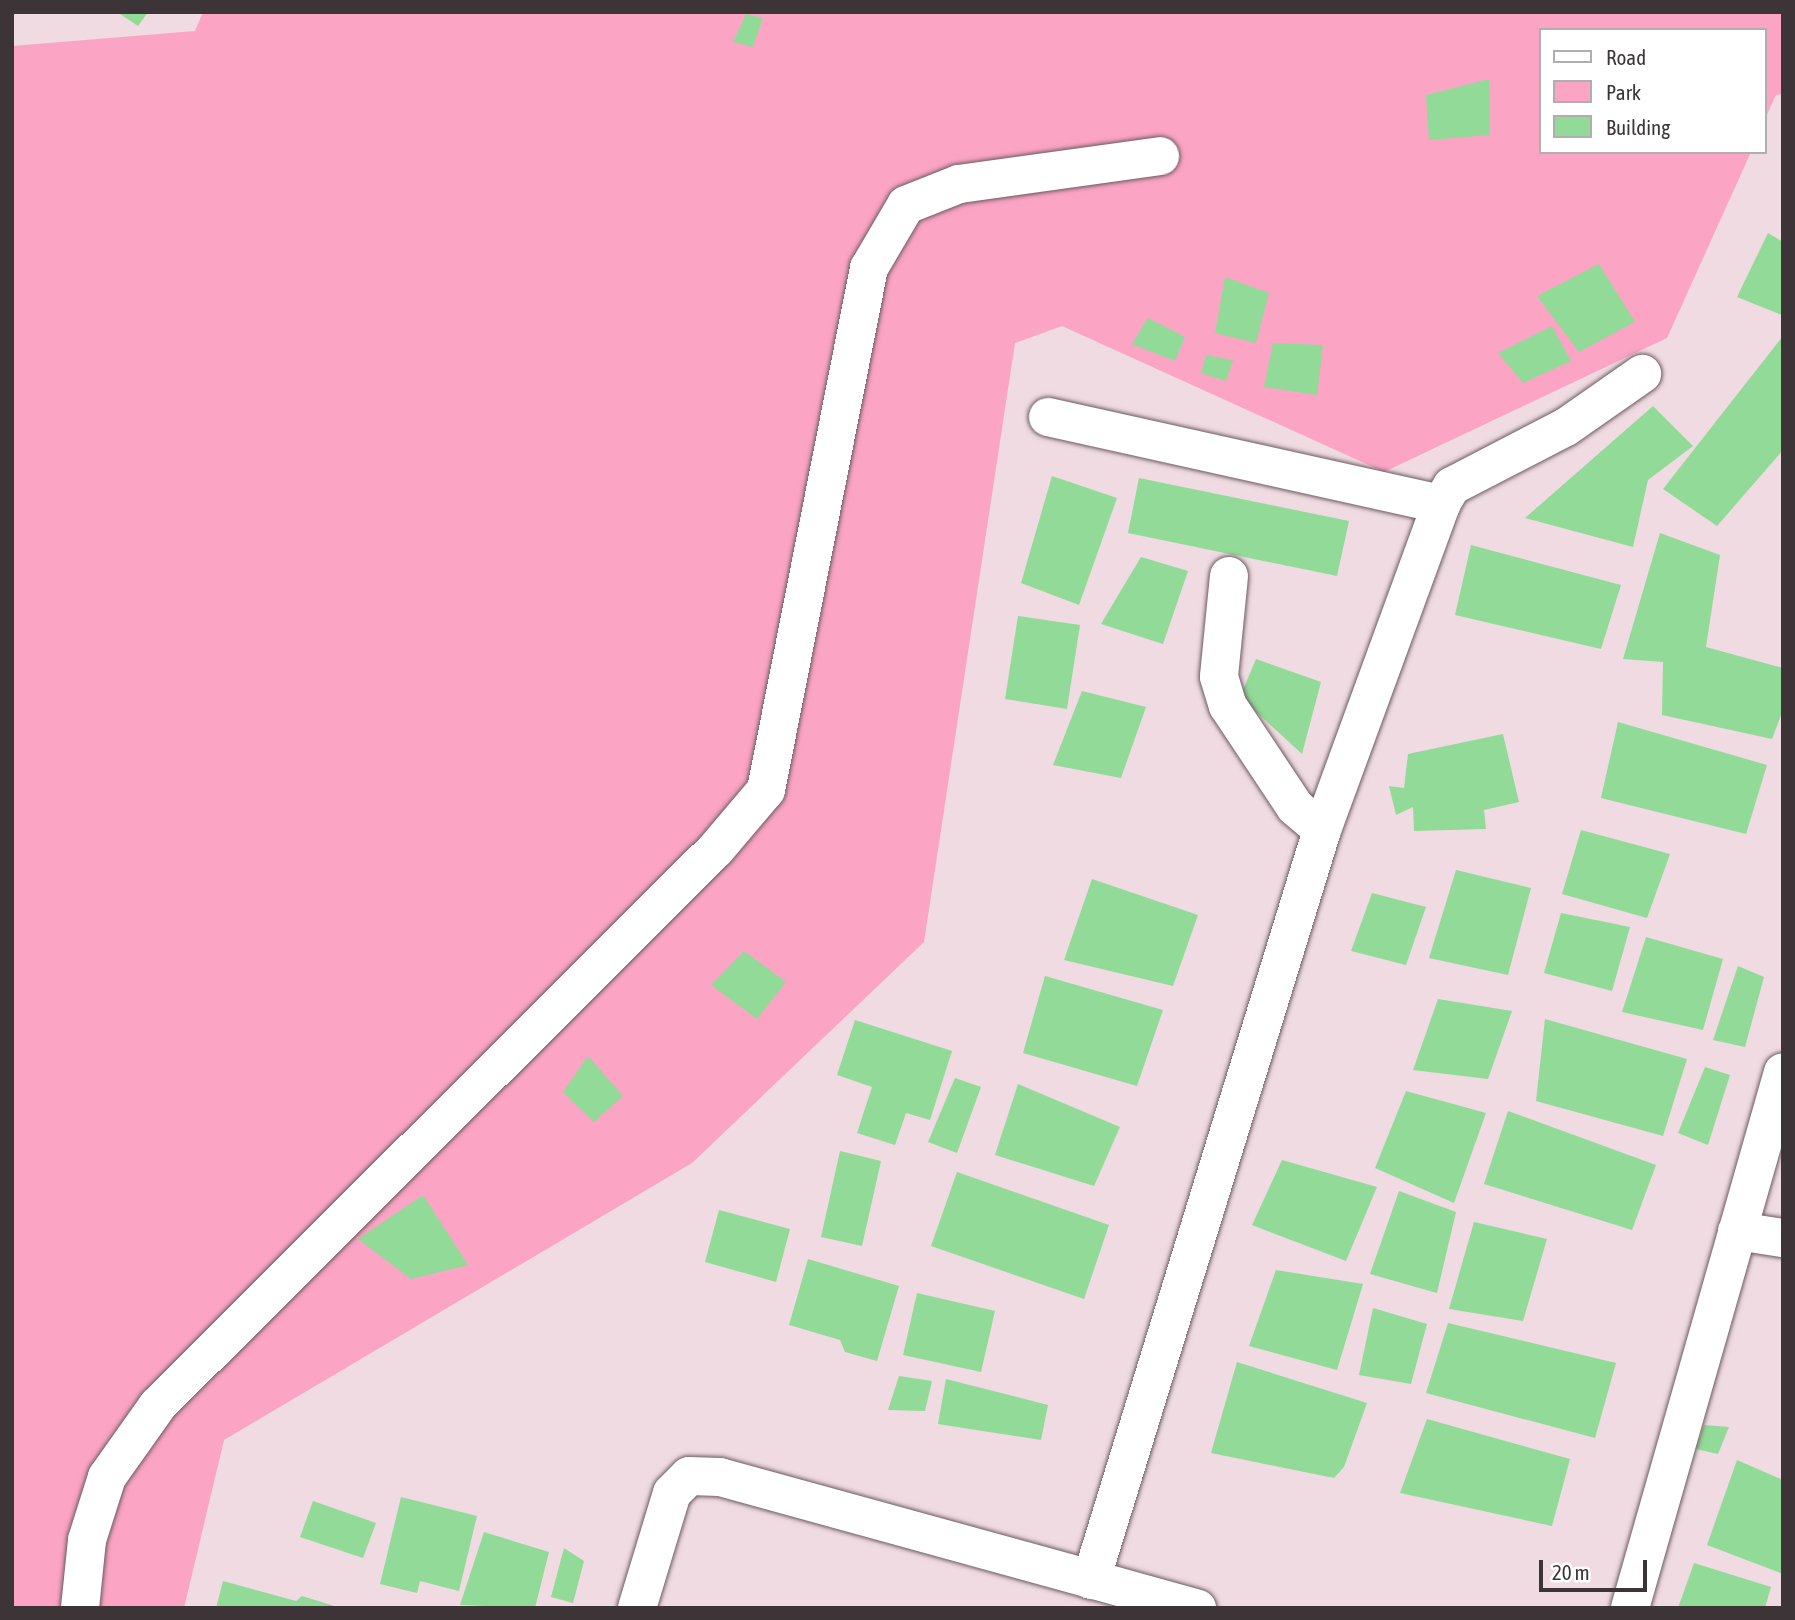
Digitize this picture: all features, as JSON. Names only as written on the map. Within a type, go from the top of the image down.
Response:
[{"type":"street","points":[[79,1608],[87,1540],[107,1477],[158,1405],[716,849],[766,790],[869,268],[906,205],[959,184],[1160,156]]},
{"type":"street","points":[[1091,1580],[1322,830],[1441,504],[1452,486],[1566,427],[1642,374]]},
{"type":"street","points":[[1048,417],[1441,504]]},
{"type":"street","points":[[1229,576],[1219,677],[1228,706],[1295,807],[1322,830]]},
{"type":"street","points":[[1630,1608],[1783,1072]]},
{"type":"street","points":[[1737,1231],[1783,1238]]},
{"type":"street","points":[[637,1608],[672,1493],[689,1476],[720,1477],[1197,1608]]},
{"type":"green space","points":[[203,12],[1783,12],[1783,94],[1776,95],[1767,115],[1767,28],[1540,28],[1540,154],[1750,154],[1667,338],[1384,472],[1062,326],[1015,343],[924,942],[692,1163],[224,1440],[184,1608],[12,1608],[12,46],[195,31]]},
{"type":"building","points":[[117,12],[148,12],[138,26]]},
{"type":"building","points":[[746,14],[763,18],[753,47],[733,42]]},
{"type":"building","points":[[1489,79],[1490,135],[1429,140],[1426,95]]},
{"type":"building","points":[[1768,233],[1783,242],[1782,315],[1737,297]]},
{"type":"building","points":[[1599,264],[1635,322],[1579,352],[1537,296]]},
{"type":"building","points":[[1225,277],[1269,293],[1256,343],[1215,333]]},
{"type":"building","points":[[1148,318],[1185,337],[1175,361],[1132,344]]},
{"type":"building","points":[[1552,326],[1571,361],[1523,383],[1498,353]]},
{"type":"building","points":[[1783,336],[1783,450],[1717,526],[1663,489]]},
{"type":"building","points":[[1273,343],[1323,345],[1317,395],[1264,387]]},
{"type":"building","points":[[1206,355],[1233,360],[1226,381],[1201,373]]},
{"type":"building","points":[[1653,406],[1693,446],[1648,480],[1633,547],[1525,518]]},
{"type":"building","points":[[1052,476],[1117,498],[1079,605],[1021,583]]},
{"type":"building","points":[[1139,478],[1349,521],[1337,576],[1128,533]]},
{"type":"building","points":[[1660,533],[1720,555],[1706,647],[1783,668],[1783,710],[1772,739],[1662,715],[1663,662],[1623,659]]},
{"type":"building","points":[[1471,545],[1621,585],[1601,649],[1455,615]]},
{"type":"building","points":[[1141,557],[1188,571],[1163,644],[1101,624]]},
{"type":"building","points":[[1018,616],[1080,625],[1067,709],[1005,699]]},
{"type":"building","points":[[1256,659],[1321,682],[1302,754],[1240,697]]},
{"type":"building","points":[[1082,691],[1146,707],[1121,778],[1053,765]]},
{"type":"building","points":[[1618,722],[1767,765],[1746,834],[1601,798]]},
{"type":"building","points":[[1503,734],[1519,802],[1484,810],[1486,829],[1414,831],[1413,807],[1396,815],[1389,786],[1404,788],[1408,754]]},
{"type":"building","points":[[1581,830],[1670,854],[1647,918],[1562,894]]},
{"type":"building","points":[[1456,870],[1531,888],[1508,975],[1429,958]]},
{"type":"building","points":[[1092,879],[1198,915],[1173,986],[1064,960]]},
{"type":"building","points":[[1372,893],[1426,907],[1406,965],[1351,951]]},
{"type":"building","points":[[1561,913],[1630,927],[1612,991],[1544,973]]},
{"type":"building","points":[[1646,937],[1723,959],[1703,1030],[1622,1012]]},
{"type":"building","points":[[744,951],[786,982],[757,1019],[711,985]]},
{"type":"building","points":[[1738,966],[1764,977],[1745,1047],[1713,1040]]},
{"type":"building","points":[[1045,976],[1163,1010],[1137,1086],[1023,1053]]},
{"type":"building","points":[[1438,999],[1512,1011],[1488,1079],[1413,1070]]},
{"type":"building","points":[[1545,1019],[1687,1059],[1663,1136],[1536,1101]]},
{"type":"building","points":[[855,1020],[952,1051],[930,1120],[906,1113],[895,1145],[857,1133],[872,1087],[837,1075]]},
{"type":"building","points":[[588,1056],[623,1096],[594,1122],[563,1092]]},
{"type":"building","points":[[1705,1067],[1730,1075],[1708,1145],[1678,1133]]},
{"type":"building","points":[[955,1078],[981,1087],[957,1153],[928,1142]]},
{"type":"building","points":[[1018,1084],[1120,1127],[1094,1186],[995,1155]]},
{"type":"building","points":[[1406,1091],[1486,1113],[1454,1203],[1375,1168]]},
{"type":"building","points":[[1508,1111],[1656,1165],[1632,1230],[1484,1184]]},
{"type":"building","points":[[840,1151],[881,1161],[862,1246],[821,1237]]},
{"type":"building","points":[[1282,1160],[1377,1187],[1346,1261],[1252,1225]]},
{"type":"building","points":[[957,1172],[1109,1225],[1084,1299],[931,1246]]},
{"type":"building","points":[[1399,1191],[1456,1212],[1437,1293],[1370,1274]]},
{"type":"building","points":[[423,1195],[468,1265],[411,1279],[358,1239]]},
{"type":"building","points":[[719,1210],[790,1229],[776,1282],[705,1262]]},
{"type":"building","points":[[1474,1222],[1547,1239],[1523,1321],[1449,1309]]},
{"type":"building","points":[[808,1259],[899,1286],[877,1361],[845,1352],[840,1340],[789,1325]]},
{"type":"building","points":[[1276,1270],[1363,1284],[1337,1370],[1249,1346]]},
{"type":"building","points":[[917,1293],[995,1311],[981,1372],[903,1355]]},
{"type":"building","points":[[1373,1308],[1427,1324],[1411,1384],[1359,1375]]},
{"type":"building","points":[[1448,1323],[1616,1363],[1595,1438],[1426,1393]]},
{"type":"building","points":[[1237,1362],[1367,1403],[1344,1467],[1334,1478],[1211,1453]]},
{"type":"building","points":[[899,1376],[932,1381],[925,1411],[888,1410]]},
{"type":"building","points":[[946,1379],[1048,1405],[1041,1440],[938,1424]]},
{"type":"building","points":[[1427,1419],[1570,1459],[1552,1526],[1400,1493]]},
{"type":"building","points":[[1704,1425],[1729,1427],[1718,1454],[1696,1449]]},
{"type":"building","points":[[1737,1460],[1783,1480],[1783,1574],[1707,1545]]},
{"type":"building","points":[[401,1497],[477,1516],[459,1591],[420,1581],[417,1593],[380,1584]]},
{"type":"building","points":[[313,1501],[376,1523],[363,1558],[300,1537]]},
{"type":"building","points":[[484,1532],[549,1552],[535,1608],[460,1605]]},
{"type":"building","points":[[564,1548],[584,1561],[573,1603],[551,1597]]},
{"type":"building","points":[[1694,1563],[1771,1587],[1765,1608],[1678,1608]]},
{"type":"building","points":[[223,1581],[296,1601],[302,1596],[341,1608],[216,1608]]}]
